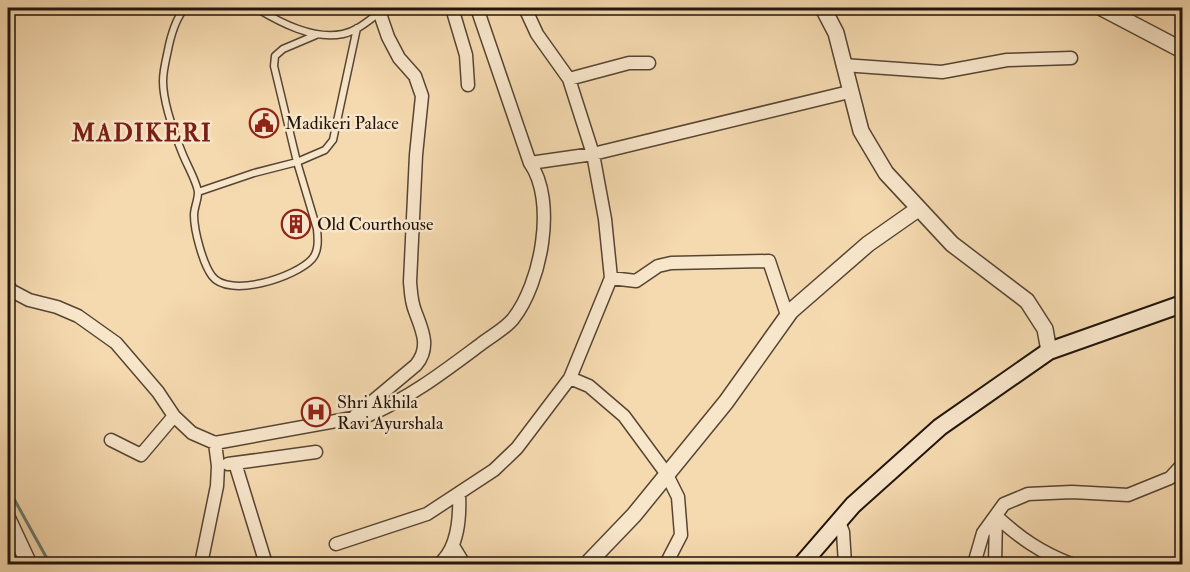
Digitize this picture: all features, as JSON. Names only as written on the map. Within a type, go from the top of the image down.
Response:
[{"type":"main road","points":[[802,564],[852,505],[940,427],[1049,351],[1182,304]]},
{"type":"street","points":[[453,8],[466,55],[468,85]]},
{"type":"street","points":[[8,286],[12,291],[29,300],[57,307],[78,316],[116,343],[158,392],[174,416],[192,433],[215,443],[369,415],[391,406],[454,364],[513,320],[528,293],[540,256],[545,227],[537,172],[530,163],[477,8]]},
{"type":"street","points":[[336,544],[427,514],[495,470],[517,448],[570,378],[611,278],[605,219],[593,154],[569,79],[537,34],[525,8]]},
{"type":"street","points":[[823,8],[836,33],[849,92],[861,131],[886,173],[952,244],[1027,302],[1045,329],[1049,351]]},
{"type":"street","points":[[1102,8],[1182,50]]},
{"type":"street","points":[[353,418],[416,365],[423,357],[424,346],[420,322],[411,299],[410,282],[416,154],[422,96],[415,76],[399,58],[388,37],[379,10]]},
{"type":"street","points":[[843,65],[942,72],[1007,60],[1071,58]]},
{"type":"street","points":[[569,79],[629,63],[649,63]]},
{"type":"street","points":[[530,163],[593,154],[849,92]]},
{"type":"street","points":[[587,564],[634,515],[726,402],[787,315],[868,244],[918,209]]},
{"type":"street","points":[[611,278],[636,280],[658,266],[671,263],[769,261],[787,315]]},
{"type":"street","points":[[570,378],[590,387],[624,416],[666,473],[678,497],[681,535],[666,564]]},
{"type":"street","points":[[111,440],[141,455],[174,416]]},
{"type":"street","points":[[201,564],[218,486],[215,443]]},
{"type":"street","points":[[218,466],[316,452]]},
{"type":"street","points":[[235,464],[266,564]]},
{"type":"street","points":[[974,564],[983,533],[1004,504],[1028,494],[1072,492],[1128,495],[1170,478],[1182,465]]},
{"type":"street","points":[[439,564],[453,546],[460,514],[459,493]]},
{"type":"street","points":[[995,564],[996,516]]},
{"type":"street","points":[[996,516],[1017,535],[1043,553],[1071,564]]},
{"type":"street","points":[[8,519],[29,564]]},
{"type":"street","points":[[839,522],[843,532],[845,564]]},
{"type":"street","points":[[453,546],[464,564]]},
{"type":"lane","points":[[185,8],[180,13],[172,31],[164,68],[164,91],[182,153],[198,192],[194,216],[206,265],[212,277],[228,286],[259,284],[301,268],[312,259],[317,251],[316,229],[273,66],[275,56],[283,49],[316,35],[344,33],[357,28],[379,10]]},
{"type":"lane","points":[[256,8],[271,17],[316,35]]},
{"type":"lane","points":[[198,192],[254,173],[297,162],[325,150],[333,140],[357,28]]},
{"type":"waterway","points":[[8,488],[50,564]]},
{"type":"place","name":"Madikeri Palace","points":[[264,123]]},
{"type":"place","name":"Old Courthouse","points":[[296,224]]},
{"type":"place","name":"Shri Akhila Ravi Ayurshala","points":[[316,412]]},
{"type":"district","name":"MADIKERI","points":[[142,133]]}]
